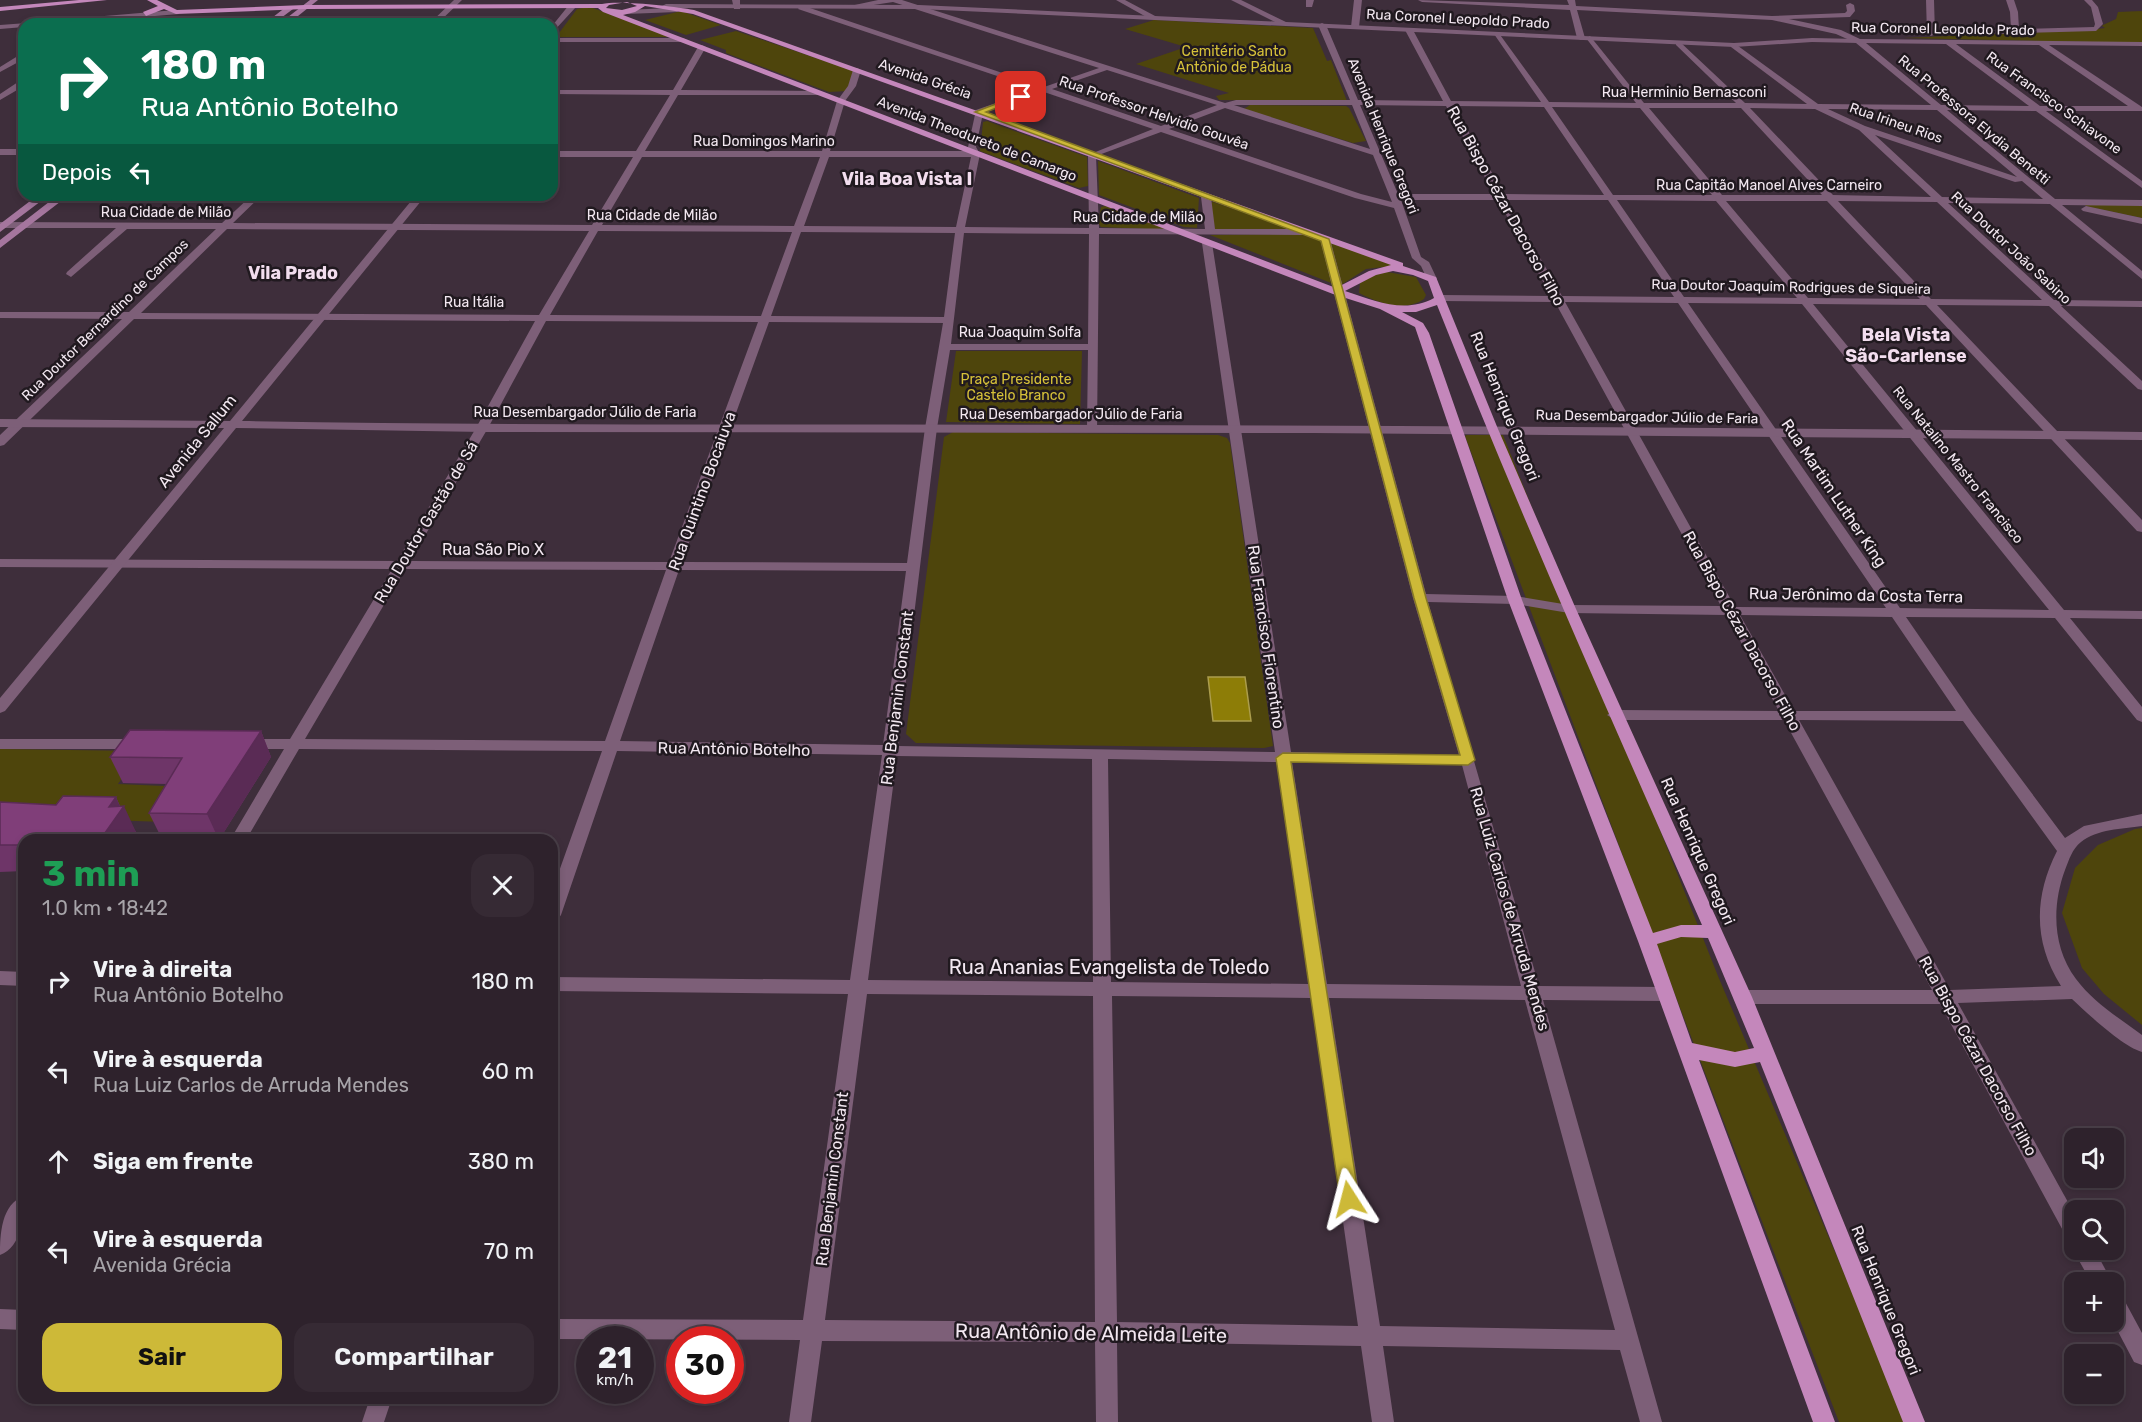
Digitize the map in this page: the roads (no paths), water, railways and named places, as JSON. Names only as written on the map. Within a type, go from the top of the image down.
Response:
[{"type":"main road","points":[[0,8],[66,0]]},
{"type":"main road","points":[[0,8],[103,0]]},
{"type":"main road","points":[[151,0],[176,12],[291,7],[605,5],[626,12],[642,5],[634,1]]},
{"type":"main road","points":[[276,18],[298,0]]},
{"type":"main road","points":[[291,18],[314,0]]},
{"type":"main road","name":"Rua Coronel Leopoldo Prado","points":[[605,5],[634,1],[666,6]]},
{"type":"main road","points":[[146,14],[160,9],[162,5]]},
{"type":"main road","name":"Avenida Theodureto de Camargo","points":[[605,5],[683,40],[818,93],[1337,292],[1385,308]]},
{"type":"main road","name":"Avenida Grécia","points":[[666,6],[687,9],[979,112],[1432,279]]},
{"type":"main road","points":[[2,226],[36,201]]},
{"type":"main road","points":[[0,245],[56,201]]},
{"type":"main road","points":[[1337,292],[1366,274],[1383,268],[1410,269]]},
{"type":"main road","name":"Rua Henrique Gregori","points":[[1432,279],[1492,429],[1569,609],[1743,997],[1914,1422]]},
{"type":"main road","points":[[1385,308],[1423,307],[1441,298]]},
{"type":"main road","points":[[1385,308],[1419,325],[1515,600],[1647,941],[1685,1050],[1824,1422]]},
{"type":"main road","points":[[1647,941],[1681,931],[1712,932]]},
{"type":"main road","points":[[1685,1050],[1738,1060],[1755,1058],[1764,1052]]},
{"type":"street","points":[[439,18],[458,0]]},
{"type":"street","points":[[854,6],[893,0],[919,7],[1375,153]]},
{"type":"street","points":[[1120,0],[1153,17]]},
{"type":"street","points":[[1235,0],[1284,23]]},
{"type":"street","points":[[1355,27],[1358,0]]},
{"type":"street","points":[[1422,0],[1572,4],[1772,18],[1847,15],[1851,11],[1850,6]]},
{"type":"street","points":[[1930,0],[1931,34]]},
{"type":"street","points":[[2010,0],[2014,12],[2015,31]]},
{"type":"street","points":[[1874,41],[1931,34],[2098,28],[2094,7],[2088,0]]},
{"type":"street","name":"Rua Coronel Leopoldo Prado","points":[[666,6],[737,3],[801,7],[919,7],[1734,45],[1812,40],[2042,44],[2142,43]]},
{"type":"street","points":[[1572,4],[1586,38]]},
{"type":"street","name":"Rua Coronel Leopoldo Prado","points":[[626,12],[687,9],[701,6]]},
{"type":"street","points":[[558,24],[572,7]]},
{"type":"street","name":"Rua Professor Helvidio Gouvêa","points":[[801,7],[1358,196],[1396,201]]},
{"type":"street","points":[[97,18],[176,12]]},
{"type":"street","points":[[122,18],[127,15]]},
{"type":"street","name":"Rua Professora Elydia Benetti","points":[[1772,18],[1838,32],[1859,41],[2142,276]]},
{"type":"street","points":[[0,27],[18,26]]},
{"type":"street","name":"Avenida Henrique Gregori","points":[[1322,26],[1396,201],[1417,258],[1425,264],[1432,279]]},
{"type":"street","name":"Rua Bispo Cézar Dacorso Filho","points":[[1409,30],[2064,1214]]},
{"type":"street","points":[[2064,30],[2142,43]]},
{"type":"street","name":"Rua Martim Luther King","points":[[1498,34],[1896,614],[2065,850]]},
{"type":"street","name":"Rua Natalino Mastro Francisco","points":[[1586,38],[1915,434],[2142,717]]},
{"type":"street","points":[[558,40],[683,40]]},
{"type":"street","points":[[1680,43],[1831,198],[2142,528]]},
{"type":"street","name":"Rua Francisco Schiavone","points":[[1949,43],[2142,185]]},
{"type":"street","points":[[2042,44],[2140,110]]},
{"type":"street","points":[[2132,44],[2142,50]]},
{"type":"street","name":"Rua Irineu Rios","points":[[1734,45],[1815,106],[1862,128],[2003,173],[2031,185]]},
{"type":"street","name":"Rua Doutor Gastão de Sá","points":[[241,834],[482,428],[543,317],[702,47]]},
{"type":"street","points":[[3,67],[18,59]]},
{"type":"street","points":[[979,112],[1108,67]]},
{"type":"street","name":"Rua Quintino Bocaiuva","points":[[558,897],[609,746],[825,155],[841,101],[852,86],[857,70]]},
{"type":"street","points":[[0,98],[18,86]]},
{"type":"street","points":[[0,89],[18,89]]},
{"type":"street","points":[[558,92],[818,93]]},
{"type":"street","name":"Rua Herminio Bernasconi","points":[[1226,105],[1236,102],[2140,110]]},
{"type":"street","points":[[1093,429],[1094,197],[1092,155],[1226,105]]},
{"type":"street","name":"Rua Benjamin Constant","points":[[800,1422],[931,428],[945,347],[960,230],[976,154],[972,147],[979,112]]},
{"type":"street","name":"Rua Doutor João Sabino","points":[[1862,128],[2142,387]]},
{"type":"street","points":[[0,152],[18,152]]},
{"type":"street","name":"Rua Domingos Marino","points":[[558,154],[976,154]]},
{"type":"street","points":[[1206,197],[1210,231]]},
{"type":"street","name":"Rua Capitão Manoel Alves Carneiro","points":[[1396,201],[1502,197],[1610,197],[2142,203]]},
{"type":"street","name":"Rua Doutor Bernardino de Campos","points":[[0,442],[251,201]]},
{"type":"street","name":"Avenida Sallum","points":[[0,708],[416,201]]},
{"type":"street","points":[[2066,203],[2142,221]]},
{"type":"street","name":"Rua Cidade de Milão","points":[[2,226],[1304,232]]},
{"type":"street","points":[[71,274],[124,226]]},
{"type":"street","name":"Rua Luiz Carlos de Arruda Mendes","points":[[1325,239],[1337,292],[1420,598],[1468,760],[1651,1422]]},
{"type":"street","name":"Rua Francisco Fiorentino","points":[[1208,243],[1317,991],[1383,1422]]},
{"type":"street","points":[[1410,269],[1417,258]]},
{"type":"street","name":"Rua Doutor Joaquim Rodrigues de Siqueira","points":[[1441,298],[2142,304]]},
{"type":"street","name":"Rua Itália","points":[[0,315],[948,320]]},
{"type":"street","name":"Rua Joaquim Solfa","points":[[945,347],[1094,347]]},
{"type":"street","name":"Rua Desembargador Júlio de Faria","points":[[0,423],[482,428],[726,426],[1374,431],[1492,429],[1773,434],[2142,436]]},
{"type":"street","name":"Rua São Pio X","points":[[0,563],[914,567]]},
{"type":"street","name":"Rua Jerônimo da Costa Terra","points":[[1420,598],[1515,600],[1569,609],[2142,615]]},
{"type":"street","points":[[1615,715],[1967,716]]},
{"type":"street","points":[[0,744],[151,744]]},
{"type":"street","name":"Rua Antônio Botelho","points":[[234,744],[609,746],[1468,760]]},
{"type":"street","points":[[1100,754],[1107,1422]]},
{"type":"street","points":[[2142,820],[2102,827],[2077,836],[2065,850],[2052,880],[2045,908],[2049,937],[2063,975],[2076,992],[2142,1045]]},
{"type":"street","points":[[0,978],[18,978]]},
{"type":"street","name":"Rua Ananias Evangelista de Toledo","points":[[558,984],[1665,994]]},
{"type":"street","points":[[1743,997],[1946,997],[2076,992]]},
{"type":"street","points":[[0,1246],[18,1215]]},
{"type":"street","points":[[0,1319],[18,1320]]},
{"type":"street","points":[[2124,1322],[2142,1355]]},
{"type":"street","name":"Rua Antônio de Almeida Leite","points":[[558,1329],[1106,1332],[1371,1338],[1629,1340]]},
{"type":"street","points":[[373,1422],[379,1404]]},
{"type":"district","name":"Vila Boa Vista I","points":[[907,179]]},
{"type":"district","name":"Vila Prado","points":[[293,273]]},
{"type":"district","name":"Bela Vista São-Carlense","points":[[1906,345]]},
{"type":"park label","name":"Cemitério Santo Antônio de Pádua","points":[[1234,60]]},
{"type":"park label","name":"Praça Presidente Castelo Branco","points":[[1016,388]]}]
